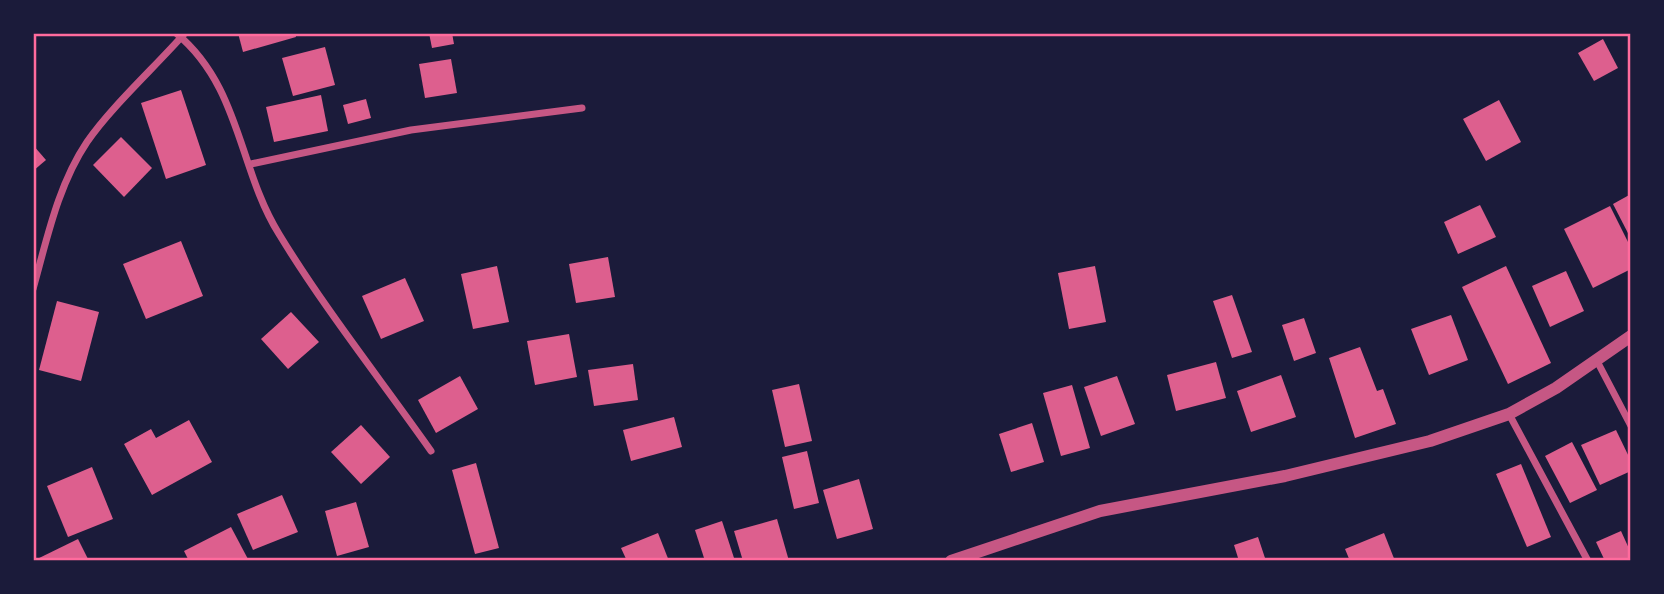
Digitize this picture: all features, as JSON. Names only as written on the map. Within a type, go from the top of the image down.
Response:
[{"type":"street","points":[[33,289],[59,201],[88,141],[181,35],[205,63],[226,99],[278,232],[431,451]]},
{"type":"street","points":[[251,164],[411,130],[582,108]]},
{"type":"street","points":[[951,561],[1100,511],[1383,454],[1509,414],[1597,361],[1631,336]]},
{"type":"street","points":[[1597,361],[1631,426]]},
{"type":"street","points":[[1509,414],[1588,561]]},
{"type":"building","points":[[238,33],[295,33],[296,37],[243,52]]},
{"type":"building","points":[[429,33],[452,33],[454,44],[432,48]]},
{"type":"building","points":[[1603,39],[1618,68],[1594,81],[1578,53]]},
{"type":"building","points":[[325,47],[335,85],[293,96],[282,58]]},
{"type":"building","points":[[451,59],[457,93],[425,98],[419,64]]},
{"type":"building","points":[[181,90],[206,165],[166,179],[141,103]]},
{"type":"building","points":[[321,95],[328,131],[274,142],[266,107]]},
{"type":"building","points":[[366,99],[371,118],[348,124],[343,105]]},
{"type":"building","points":[[1499,100],[1521,142],[1486,161],[1463,119]]},
{"type":"building","points":[[121,137],[152,168],[124,197],[93,165]]},
{"type":"building","points":[[33,145],[46,160],[33,171]]},
{"type":"building","points":[[1631,194],[1631,239],[1613,204]]},
{"type":"building","points":[[1480,205],[1496,237],[1458,254],[1444,222]]},
{"type":"building","points":[[1610,206],[1631,248],[1631,269],[1593,288],[1564,229]]},
{"type":"building","points":[[181,241],[203,296],[146,319],[123,264]]},
{"type":"building","points":[[608,257],[615,297],[576,303],[569,264]]},
{"type":"building","points":[[497,266],[509,322],[473,329],[461,274]]},
{"type":"building","points":[[1095,266],[1106,322],[1069,329],[1058,273]]},
{"type":"building","points":[[1506,266],[1551,363],[1508,384],[1462,287]]},
{"type":"building","points":[[1566,271],[1584,311],[1550,327],[1532,286]]},
{"type":"building","points":[[405,278],[424,321],[381,339],[362,296]]},
{"type":"building","points":[[1232,295],[1252,352],[1232,358],[1213,301]]},
{"type":"building","points":[[57,301],[99,312],[81,381],[39,370]]},
{"type":"building","points":[[291,312],[319,342],[288,369],[261,339]]},
{"type":"building","points":[[1451,315],[1468,360],[1429,375],[1411,329]]},
{"type":"building","points":[[1304,318],[1316,353],[1294,361],[1282,325]]},
{"type":"building","points":[[569,334],[577,377],[535,385],[527,341]]},
{"type":"building","points":[[1360,347],[1377,391],[1383,389],[1396,424],[1355,438],[1329,358]]},
{"type":"building","points":[[1216,362],[1226,398],[1176,411],[1167,375]]},
{"type":"building","points":[[633,364],[638,400],[594,406],[588,370]]},
{"type":"building","points":[[1281,375],[1296,417],[1251,432],[1237,391]]},
{"type":"building","points":[[460,376],[478,409],[436,433],[418,400]]},
{"type":"building","points":[[1117,376],[1135,424],[1101,436],[1084,387]]},
{"type":"building","points":[[799,384],[812,441],[785,447],[772,390]]},
{"type":"building","points":[[1072,385],[1090,448],[1061,456],[1043,393]]},
{"type":"building","points":[[674,417],[682,447],[631,461],[623,430]]},
{"type":"building","points":[[189,420],[212,462],[152,495],[124,444],[151,429],[156,438]]},
{"type":"building","points":[[1032,423],[1044,462],[1011,472],[999,434]]},
{"type":"building","points":[[361,425],[390,457],[361,484],[331,452]]},
{"type":"building","points":[[1616,430],[1631,461],[1631,471],[1600,485],[1581,445]]},
{"type":"building","points":[[1572,442],[1597,490],[1570,503],[1545,456]]},
{"type":"building","points":[[807,451],[819,503],[794,509],[782,457]]},
{"type":"building","points":[[476,463],[499,548],[475,554],[452,470]]},
{"type":"building","points":[[1521,464],[1551,537],[1527,547],[1496,474]]},
{"type":"building","points":[[92,467],[113,519],[68,537],[47,486]]},
{"type":"building","points":[[859,479],[873,529],[837,539],[823,490]]},
{"type":"building","points":[[282,495],[298,532],[253,550],[237,514]]},
{"type":"building","points":[[356,502],[369,547],[337,556],[325,511]]},
{"type":"building","points":[[777,519],[789,561],[743,561],[734,531]]},
{"type":"building","points":[[722,521],[735,561],[705,561],[695,530]]},
{"type":"building","points":[[231,527],[249,561],[189,561],[184,551]]},
{"type":"building","points":[[1621,531],[1631,553],[1631,561],[1605,561],[1596,542]]},
{"type":"building","points":[[658,533],[669,561],[627,561],[621,548]]},
{"type":"building","points":[[1384,533],[1395,561],[1350,561],[1345,549]]},
{"type":"building","points":[[1258,537],[1266,561],[1239,561],[1234,545]]},
{"type":"building","points":[[78,539],[89,561],[33,561]]}]
